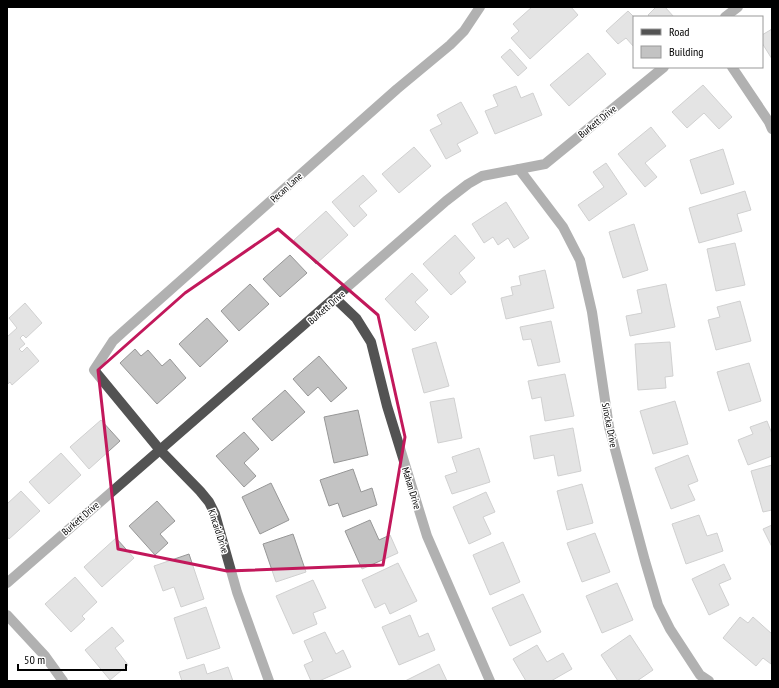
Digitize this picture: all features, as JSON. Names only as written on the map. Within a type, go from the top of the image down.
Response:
[{"type":"street","name":"Pecan Lane","points":[[94,370],[113,341],[391,94],[450,45],[464,31],[480,7]]},
{"type":"street","points":[[726,16],[738,7]]},
{"type":"street","name":"Burkett Drive","points":[[7,583],[446,201],[468,184],[482,176],[545,164],[663,68]]},
{"type":"street","points":[[733,68],[769,122],[772,129]]},
{"type":"street","name":"Sirocka Drive","points":[[519,168],[562,227],[580,260],[592,312],[609,427],[644,561],[658,605],[670,629],[700,675],[709,681]]},
{"type":"street","name":"Mahan Drive","points":[[336,298],[356,318],[371,342],[387,406],[427,536],[490,681]]},
{"type":"street","name":"Kincaid Drive","points":[[94,370],[160,450],[209,502],[215,514],[237,592],[269,681]]},
{"type":"street","points":[[7,615],[45,656],[63,681]]},
{"type":"highlighted area","points":[[278,229],[378,315],[405,437],[383,565],[227,571],[118,549],[98,370],[185,293]]},
{"type":"building","points":[[532,7],[571,7],[578,15],[530,59],[511,38],[519,31],[513,24]]},
{"type":"building","points":[[654,7],[665,7],[673,16],[649,16],[648,15],[655,8]]},
{"type":"building","points":[[628,11],[633,16],[633,46],[626,38],[618,44],[606,31]]},
{"type":"building","points":[[772,29],[772,59],[763,45],[763,34]]},
{"type":"building","points":[[510,49],[527,68],[518,76],[501,57]]},
{"type":"building","points":[[588,53],[606,74],[569,106],[550,85]]},
{"type":"building","points":[[703,85],[732,117],[719,129],[704,113],[687,128],[672,112]]},
{"type":"building","points":[[516,86],[521,98],[533,93],[542,115],[495,134],[485,111],[498,106],[493,95]]},
{"type":"building","points":[[461,102],[478,133],[457,144],[461,151],[446,159],[430,130],[442,124],[437,115]]},
{"type":"building","points":[[651,127],[666,146],[645,163],[657,177],[645,187],[618,154]]},
{"type":"building","points":[[414,147],[431,166],[399,193],[382,174]]},
{"type":"building","points":[[723,149],[734,184],[701,194],[690,160]]},
{"type":"building","points":[[606,163],[627,194],[589,221],[578,205],[604,187],[593,172]]},
{"type":"building","points":[[363,175],[377,191],[359,206],[367,215],[354,227],[332,202]]},
{"type":"building","points":[[745,191],[751,210],[737,214],[742,231],[699,243],[689,208]]},
{"type":"building","points":[[506,202],[529,238],[514,248],[508,238],[498,245],[493,237],[484,243],[472,224]]},
{"type":"building","points":[[326,211],[348,235],[316,264],[294,240]]},
{"type":"building","points":[[634,224],[648,270],[623,278],[609,232]]},
{"type":"building","points":[[455,235],[475,258],[459,273],[466,282],[451,295],[423,264]]},
{"type":"building","points":[[735,243],[745,285],[716,291],[707,249]]},
{"type":"building","points":[[290,255],[307,273],[280,297],[263,279]]},
{"type":"building","points":[[545,270],[554,308],[506,319],[501,298],[513,295],[511,287],[521,285],[519,276]]},
{"type":"building","points":[[412,273],[428,290],[415,302],[429,317],[415,331],[385,299]]},
{"type":"building","points":[[250,284],[269,304],[239,331],[221,311]]},
{"type":"building","points":[[666,284],[675,327],[630,336],[626,316],[642,313],[637,290]]},
{"type":"building","points":[[740,301],[751,341],[716,350],[708,320],[720,317],[717,307]]},
{"type":"building","points":[[25,303],[42,323],[26,338],[23,335],[20,338],[25,344],[19,349],[22,352],[27,347],[39,361],[12,385],[10,382],[8,384],[7,337],[17,328],[9,318]]},
{"type":"building","points":[[207,318],[228,341],[200,367],[179,344]]},
{"type":"building","points":[[551,321],[560,362],[538,366],[531,339],[523,340],[520,327]]},
{"type":"building","points":[[436,342],[449,386],[424,393],[412,349]]},
{"type":"building","points":[[670,342],[673,376],[665,377],[666,388],[638,390],[635,344]]},
{"type":"building","points":[[135,349],[141,356],[148,350],[162,366],[170,359],[186,378],[157,404],[120,363]]},
{"type":"building","points":[[319,356],[347,388],[331,402],[318,387],[308,396],[293,379]]},
{"type":"building","points":[[749,363],[761,401],[729,411],[717,372]]},
{"type":"building","points":[[565,374],[574,416],[545,421],[541,397],[532,399],[528,381]]},
{"type":"building","points":[[285,390],[305,412],[272,441],[252,419]]},
{"type":"building","points":[[454,398],[462,438],[438,443],[430,402]]},
{"type":"building","points":[[675,401],[688,444],[653,454],[640,411]]},
{"type":"building","points":[[358,410],[368,455],[334,463],[324,417]]},
{"type":"building","points":[[101,420],[120,441],[89,469],[70,447]]},
{"type":"building","points":[[767,421],[772,434],[772,456],[748,465],[738,440],[753,434],[750,427]]},
{"type":"building","points":[[573,428],[581,471],[558,476],[554,455],[534,459],[530,436]]},
{"type":"building","points":[[244,432],[259,449],[244,463],[256,476],[244,487],[216,456]]},
{"type":"building","points":[[479,448],[490,482],[452,494],[445,476],[457,472],[452,457]]},
{"type":"building","points":[[61,453],[81,475],[49,504],[29,482]]},
{"type":"building","points":[[688,455],[698,481],[688,485],[695,500],[671,509],[655,468]]},
{"type":"building","points":[[772,465],[772,510],[763,512],[751,471]]},
{"type":"building","points":[[353,469],[361,492],[372,488],[377,505],[343,517],[338,503],[329,506],[320,480]]},
{"type":"building","points":[[271,483],[289,520],[260,534],[242,497]]},
{"type":"building","points":[[582,484],[593,523],[567,530],[557,491]]},
{"type":"building","points":[[21,491],[40,511],[9,539],[7,536],[7,504]]},
{"type":"building","points":[[486,492],[495,512],[483,517],[491,534],[469,544],[453,507]]},
{"type":"building","points":[[157,501],[175,521],[160,534],[168,543],[155,555],[129,526]]},
{"type":"building","points":[[699,515],[707,536],[717,533],[723,551],[686,564],[672,524]]},
{"type":"building","points":[[370,520],[379,540],[390,535],[398,553],[362,569],[345,531]]},
{"type":"building","points":[[772,525],[772,547],[763,529]]},
{"type":"building","points":[[595,533],[610,572],[582,582],[567,543]]},
{"type":"building","points":[[293,534],[306,572],[276,582],[263,544]]},
{"type":"building","points":[[116,538],[134,558],[102,587],[84,567]]},
{"type":"building","points":[[503,542],[520,582],[490,595],[473,555]]},
{"type":"building","points":[[189,554],[204,599],[181,607],[174,587],[163,591],[154,566]]},
{"type":"building","points":[[398,563],[417,601],[390,614],[385,603],[375,608],[362,580]]},
{"type":"building","points":[[724,564],[731,579],[719,584],[729,605],[709,615],[692,579]]},
{"type":"building","points":[[75,577],[97,602],[82,616],[85,619],[71,632],[45,604]]},
{"type":"building","points":[[313,580],[326,608],[313,613],[317,624],[293,634],[276,596]]},
{"type":"building","points":[[617,583],[633,620],[602,633],[586,596]]},
{"type":"building","points":[[523,594],[541,632],[510,646],[492,608]]},
{"type":"building","points":[[206,607],[220,648],[187,659],[174,618]]},
{"type":"building","points":[[410,615],[419,637],[428,633],[435,650],[399,665],[382,627]]},
{"type":"building","points":[[740,617],[748,623],[753,617],[772,634],[771,664],[763,658],[756,666],[723,638]]},
{"type":"building","points":[[112,627],[124,641],[115,648],[128,665],[110,680],[85,650]]},
{"type":"building","points":[[325,632],[336,654],[343,650],[351,667],[319,681],[311,681],[304,665],[313,661],[304,641]]},
{"type":"building","points":[[630,635],[653,670],[637,681],[618,681],[601,655]]},
{"type":"building","points":[[537,645],[547,662],[563,653],[572,669],[551,681],[526,681],[513,659]]},
{"type":"building","points":[[204,664],[207,674],[228,667],[233,681],[182,681],[179,672]]},
{"type":"building","points":[[439,664],[447,681],[405,681]]}]
